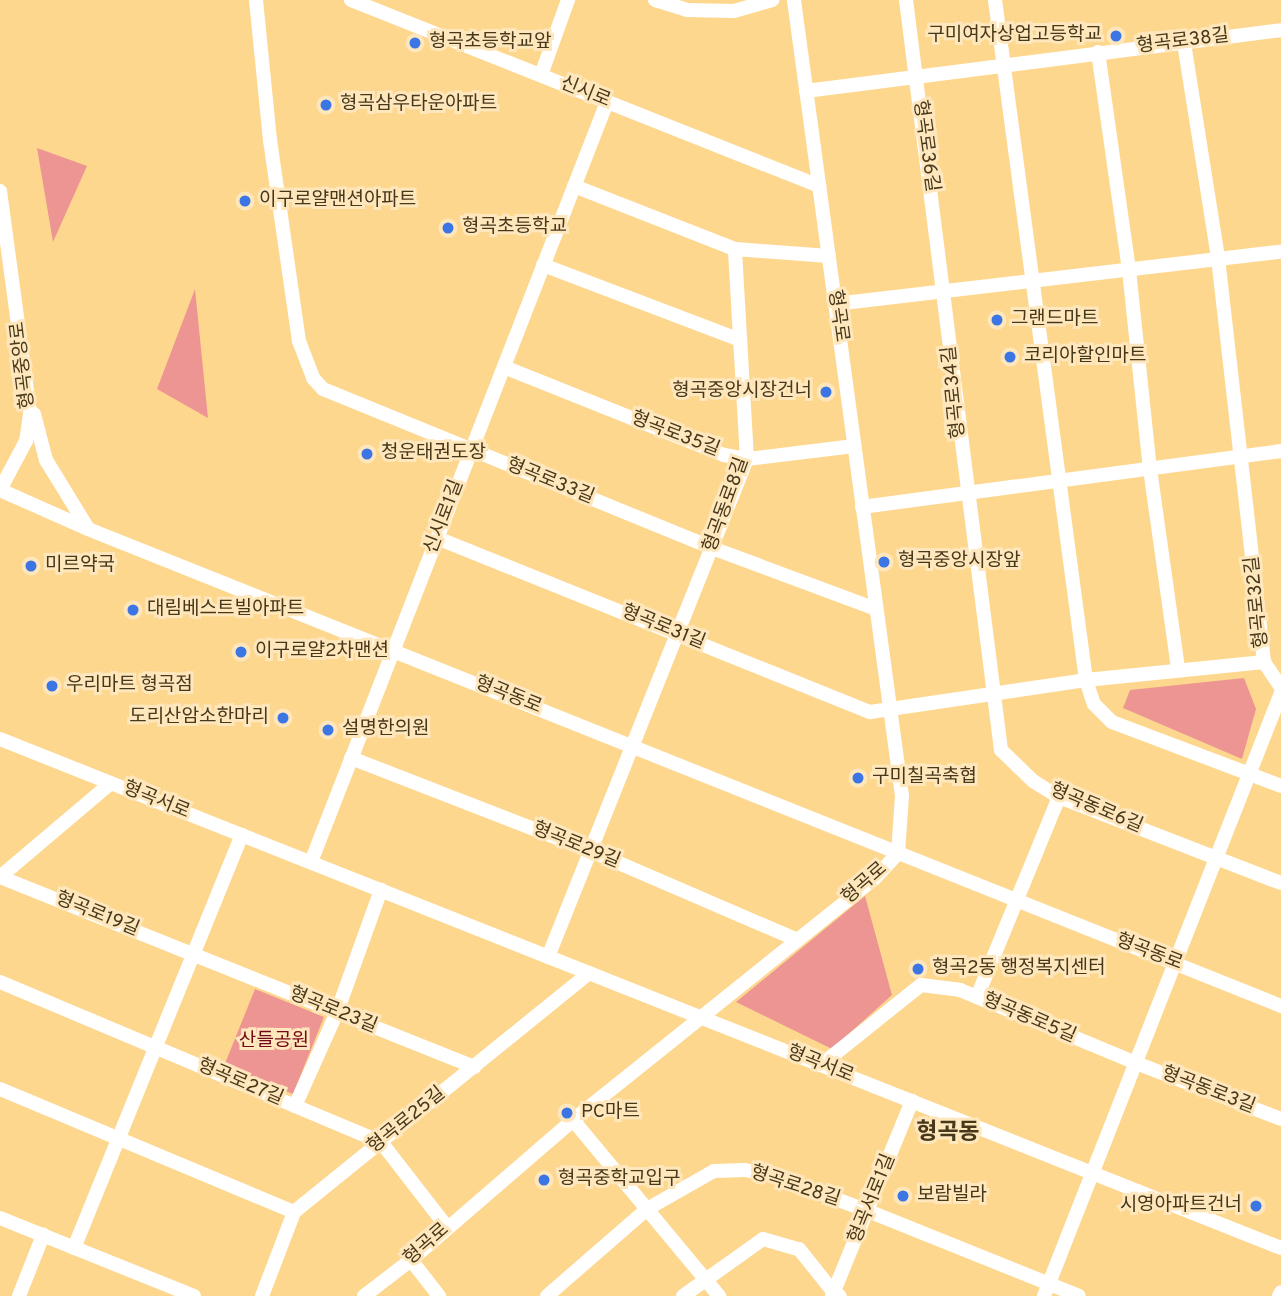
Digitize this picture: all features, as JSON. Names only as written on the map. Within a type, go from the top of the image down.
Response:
[{"type":"street","name":"형곡로33길","points":[[256,0],[271,140],[299,341],[313,378],[323,389],[712,548],[876,609]]},
{"type":"street","points":[[541,75],[568,0]]},
{"type":"street","points":[[655,0],[734,11],[772,0]]},
{"type":"street","name":"형곡로","points":[[364,1296],[411,1260],[573,1120],[874,879],[898,853],[902,796],[794,0]]},
{"type":"street","name":"형곡로36길","points":[[906,0],[944,291]]},
{"type":"street","points":[[995,0],[1086,680],[1094,704],[1112,722],[1281,786]]},
{"type":"street","name":"신시로","points":[[356,1],[819,186]]},
{"type":"street","name":"형곡로38길","points":[[806,91],[1281,30]]},
{"type":"street","points":[[1184,43],[1218,258],[1243,456]]},
{"type":"street","points":[[1098,52],[1129,270],[1150,469],[1178,669]]},
{"type":"street","name":"신시로1길","points":[[393,651],[607,102]]},
{"type":"street","points":[[574,186],[734,249],[829,256]]},
{"type":"street","name":"형곡중앙로","points":[[0,191],[30,400],[26,441],[0,490]]},
{"type":"street","name":"형곡동로8길","points":[[632,746],[747,459],[734,249]]},
{"type":"street","points":[[835,304],[1281,252]]},
{"type":"street","points":[[543,265],[740,340]]},
{"type":"street","name":"형곡로34길","points":[[944,291],[967,493]]},
{"type":"street","name":"형곡로35길","points":[[504,367],[724,455],[747,459],[854,446]]},
{"type":"street","points":[[30,400],[46,460],[88,529]]},
{"type":"street","points":[[862,507],[1281,451]]},
{"type":"street","name":"형곡로32길","points":[[890,711],[993,692],[1178,669],[1264,662],[1243,456]]},
{"type":"street","name":"형곡동로","points":[[0,490],[88,529],[1281,1006]]},
{"type":"street","points":[[967,493],[993,692]]},
{"type":"street","name":"형곡로31길","points":[[437,538],[870,712],[890,711]]},
{"type":"street","points":[[311,862],[393,651]]},
{"type":"street","points":[[1264,662],[1281,687]]},
{"type":"street","name":"형곡동로6길","points":[[993,692],[1001,750],[1033,781],[1059,797],[1281,883]]},
{"type":"street","points":[[1047,1290],[1281,693]]},
{"type":"street","name":"형곡서로","points":[[0,739],[1281,1248]]},
{"type":"street","points":[[548,957],[632,746]]},
{"type":"street","name":"형곡로29길","points":[[351,758],[591,851],[798,940]]},
{"type":"street","name":"형곡로19길","points":[[111,783],[0,877],[193,954]]},
{"type":"street","points":[[977,997],[1059,797]]},
{"type":"street","points":[[74,1248],[153,1046],[242,835]]},
{"type":"street","points":[[295,1106],[337,1012],[381,890]]},
{"type":"street","name":"형곡로23길","points":[[193,954],[474,1067]]},
{"type":"street","name":"형곡로25길","points":[[294,1212],[589,973]]},
{"type":"street","name":"형곡로27길","points":[[0,982],[381,1142],[447,1227]]},
{"type":"street","name":"형곡동로5길","points":[[821,1065],[922,985],[960,990],[1136,1063]]},
{"type":"street","name":"형곡동로3길","points":[[1136,1063],[1281,1119]]},
{"type":"street","points":[[0,1089],[294,1212],[262,1296]]},
{"type":"street","name":"형곡서로1길","points":[[836,1295],[912,1101]]},
{"type":"street","points":[[573,1120],[719,1296]]},
{"type":"street","name":"형곡로28길","points":[[547,1296],[647,1209],[714,1171],[745,1170],[774,1176],[868,1211]]},
{"type":"street","points":[[868,1211],[1047,1290],[1079,1296]]},
{"type":"street","points":[[0,1218],[194,1296]]},
{"type":"street","points":[[19,1296],[43,1235]]},
{"type":"street","points":[[683,1296],[762,1239],[799,1249],[836,1295]]},
{"type":"street","points":[[411,1260],[439,1296]]},
{"type":"green space","points":[[37,148],[87,166],[53,242]]},
{"type":"green space","points":[[195,289],[208,418],[157,389]]},
{"type":"green space","points":[[1244,678],[1256,709],[1242,759],[1123,708],[1130,690]]},
{"type":"green space","points":[[865,896],[892,995],[832,1049],[736,1002]]},
{"type":"green space","name":"산들공원","points":[[255,989],[324,1017],[293,1094],[224,1066]]},
{"type":"place","name":"구미여자상업고등학교","points":[[1116,36]]},
{"type":"place","name":"형곡초등학교앞","points":[[415,43]]},
{"type":"place","name":"형곡삼우타운아파트","points":[[326,105]]},
{"type":"place","name":"이구로얄맨션아파트","points":[[245,201]]},
{"type":"place","name":"형곡초등학교","points":[[448,228]]},
{"type":"place","name":"그랜드마트","points":[[997,320]]},
{"type":"place","name":"코리아할인마트","points":[[1010,357]]},
{"type":"place","name":"형곡중앙시장건너","points":[[826,392]]},
{"type":"place","name":"청운태권도장","points":[[367,454]]},
{"type":"place","name":"형곡중앙시장앞","points":[[884,562]]},
{"type":"place","name":"미르약국","points":[[31,566]]},
{"type":"place","name":"대림베스트빌아파트","points":[[133,610]]},
{"type":"place","name":"이구로얄2차맨션","points":[[241,652]]},
{"type":"place","name":"우리마트 형곡점","points":[[52,686]]},
{"type":"place","name":"도리산암소한마리","points":[[283,718]]},
{"type":"place","name":"설명한의원","points":[[328,730]]},
{"type":"place","name":"구미칠곡축협","points":[[858,778]]},
{"type":"place","name":"형곡2동 행정복지센터","points":[[918,969]]},
{"type":"place","name":"PC마트","points":[[567,1113]]},
{"type":"place","name":"형곡중학교입구","points":[[544,1180]]},
{"type":"place","name":"보람빌라","points":[[903,1196]]},
{"type":"place","name":"시영아파트건너","points":[[1256,1206]]},
{"type":"district","name":"형곡동","points":[[948,1134]]}]
